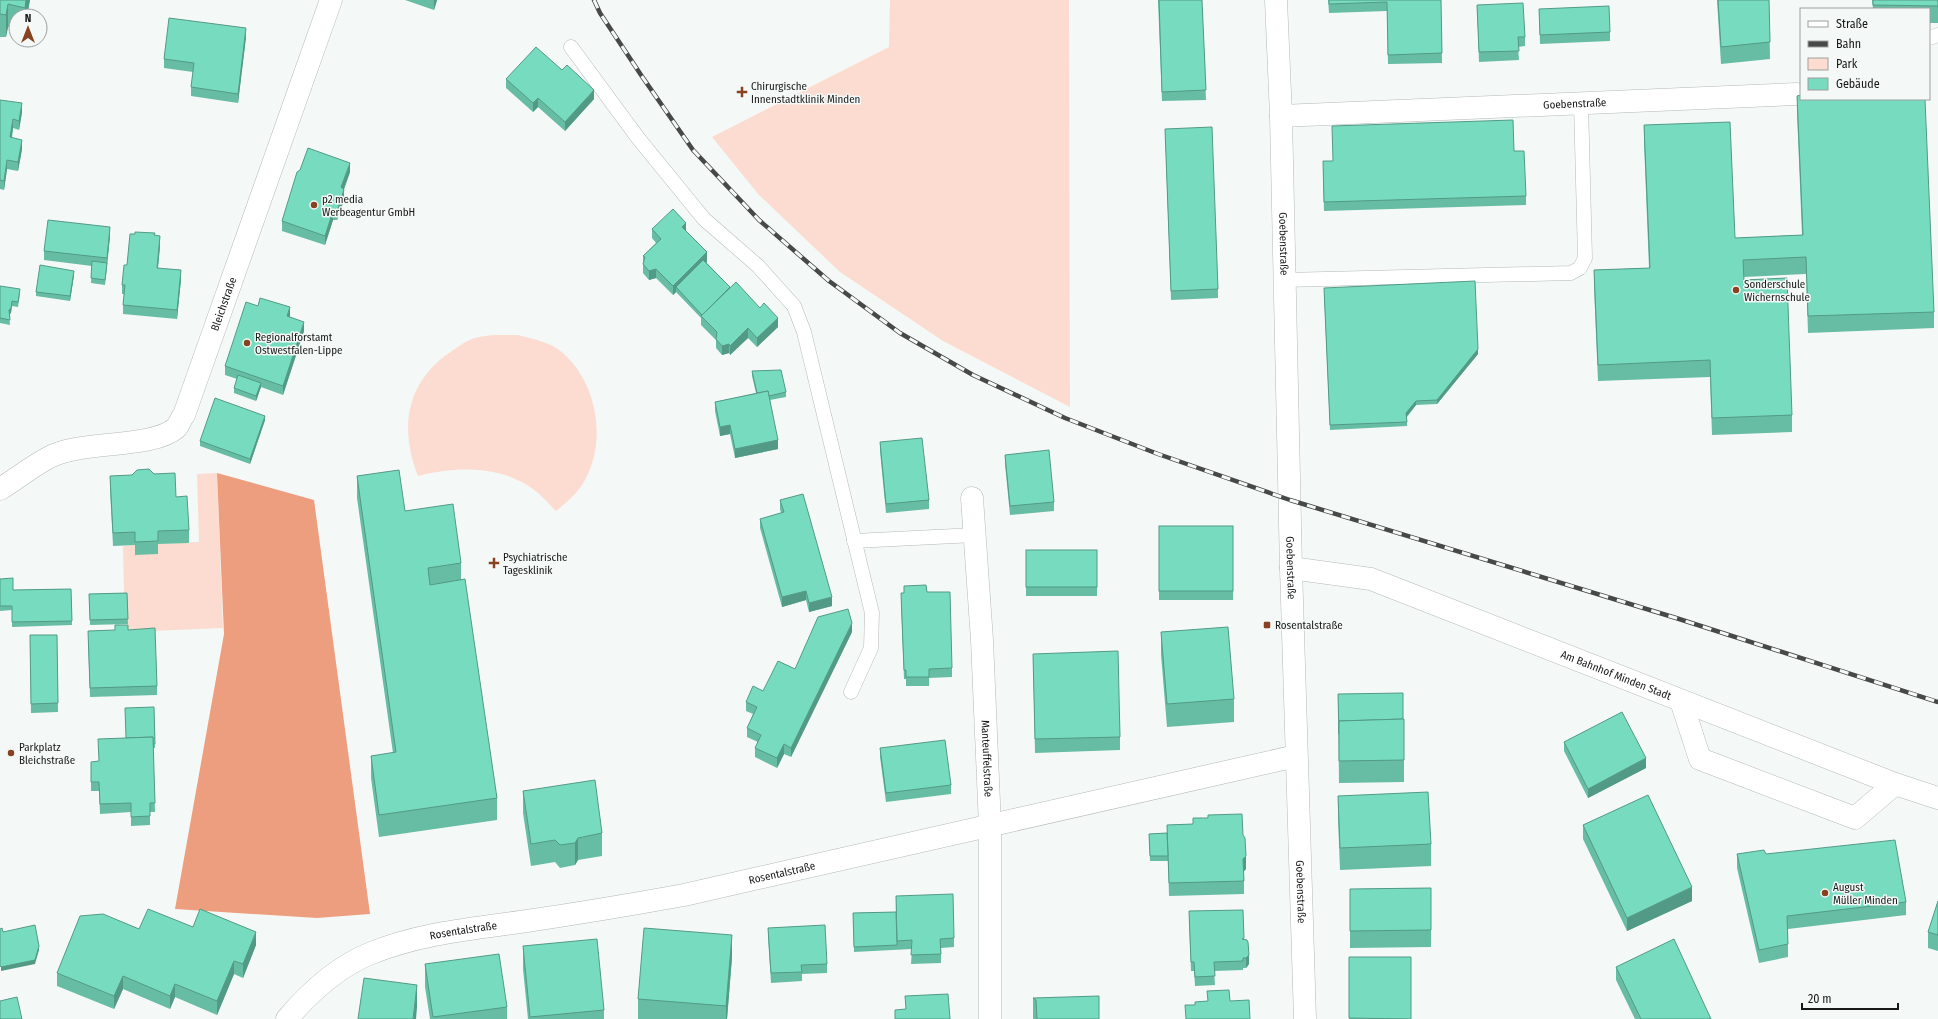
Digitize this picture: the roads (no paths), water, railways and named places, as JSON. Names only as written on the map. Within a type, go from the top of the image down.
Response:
[{"type":"street","name":"Bleichstraße","points":[[0,488],[54,455],[74,449],[139,441],[165,434],[176,427],[184,414],[331,0]]},
{"type":"street","name":"Goebenstraße","points":[[1276,0],[1281,116],[1291,568],[1305,1019]]},
{"type":"street","name":"Goebenstraße","points":[[1281,116],[1797,94]]},
{"type":"street","name":"Manteuffelstraße","points":[[972,498],[982,640],[990,826],[990,1019]]},
{"type":"street","name":"Am Bahnhof Minden Stadt","points":[[1291,568],[1371,579],[1895,784],[1938,798]]},
{"type":"street","points":[[1681,701],[1700,760],[1855,818],[1895,784]]},
{"type":"street","name":"Rosentalstraße","points":[[287,1019],[300,1003],[336,973],[369,954],[404,942],[444,933],[611,909],[684,895],[1296,756]]},
{"type":"lane","points":[[571,47],[638,138],[704,219],[758,266],[794,306],[804,332],[872,613],[871,648],[851,692]]},
{"type":"lane","points":[[1284,280],[1571,273],[1576,271],[1580,268],[1585,258],[1581,103]]},
{"type":"lane","points":[[854,541],[975,535]]},
{"type":"railway","points":[[594,0],[600,13],[693,150],[759,220],[829,281],[900,333],[973,375],[1065,418],[1158,454],[1290,500],[1676,618],[1938,702]]},
{"type":"place","name":"Chirurgische Innenstadtklinik Minden","points":[[742,92]]},
{"type":"place","name":"p2 media Werbeagentur GmbH","points":[[314,205]]},
{"type":"place","name":"Sonderschule Wichernschule","points":[[1736,290]]},
{"type":"place","name":"Regionalforstamt Ostwestfalen-Lippe","points":[[247,343]]},
{"type":"place","name":"Psychiatrische Tagesklinik","points":[[494,563]]},
{"type":"place","name":"Rosentalstraße","points":[[1267,625]]},
{"type":"place","name":"Parkplatz Bleichstraße","points":[[11,753]]},
{"type":"place","name":"August Müller Minden","points":[[1825,893]]}]
